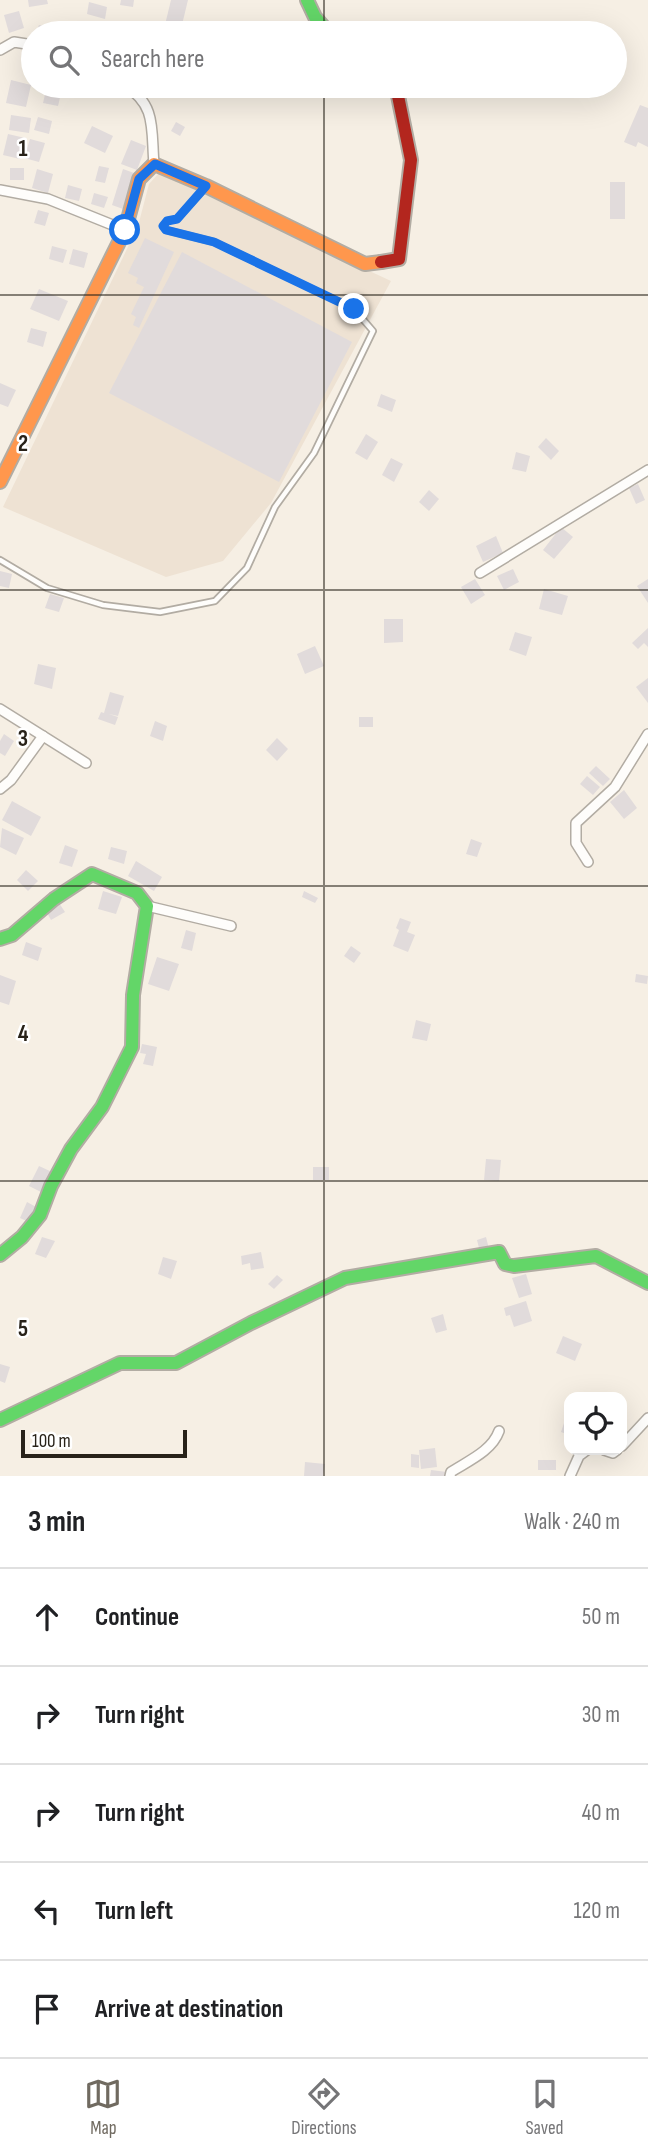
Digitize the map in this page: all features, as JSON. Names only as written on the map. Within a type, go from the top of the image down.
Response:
[{"type":"street","points":[[307,0],[318,21]]},
{"type":"street","points":[[0,50],[14,42],[21,43]]},
{"type":"street","points":[[142,98],[150,114],[155,164]]},
{"type":"street","points":[[155,164],[365,264],[399,259],[411,160],[398,98]]},
{"type":"street","points":[[0,482],[4,464],[125,230],[139,179],[155,164]]},
{"type":"street","points":[[0,190],[48,199],[125,230]]},
{"type":"street","points":[[480,573],[648,470]]},
{"type":"street","points":[[0,709],[86,763]]},
{"type":"street","points":[[587,862],[576,843],[576,823],[615,787],[648,734]]},
{"type":"street","points":[[0,789],[43,736]]},
{"type":"street","points":[[0,939],[12,935],[54,899],[92,874],[137,892],[147,906],[231,926]]},
{"type":"street","points":[[0,1255],[22,1237],[40,1215],[51,1186],[71,1149],[102,1107],[132,1047],[133,995],[147,906]]},
{"type":"street","points":[[0,1420],[120,1363],[176,1363],[345,1278],[499,1252],[505,1264],[514,1266],[596,1256],[648,1283]]},
{"type":"street","points":[[627,1441],[648,1418]]},
{"type":"street","points":[[450,1476],[451,1472],[483,1452],[499,1431]]},
{"type":"street","points":[[570,1476],[580,1455]]},
{"type":"lane","points":[[0,560],[47,588],[103,605],[160,612],[215,601],[247,568],[275,507],[314,453],[373,331],[354,309],[214,242],[166,230],[163,226],[167,221],[177,219],[206,186]]},
{"type":"shaded area","points":[[159,173],[391,281],[271,503],[223,561],[166,577],[3,507],[138,226],[149,184]]},
{"type":"building","points":[[28,0],[47,0],[48,4],[29,7]]},
{"type":"building","points":[[121,0],[134,0],[133,7],[120,5]]},
{"type":"building","points":[[171,0],[188,0],[183,21],[166,21]]},
{"type":"building","points":[[89,2],[107,7],[105,19],[87,14]]},
{"type":"building","points":[[19,11],[21,29],[9,33],[4,15]]},
{"type":"building","points":[[11,80],[21,82],[21,98],[28,98],[26,107],[6,103]]},
{"type":"building","points":[[44,98],[60,98],[58,106],[43,103]]},
{"type":"building","points":[[640,105],[648,108],[648,147],[638,142],[636,147],[624,142]]},
{"type":"building","points":[[11,115],[31,118],[29,133],[9,130]]},
{"type":"building","points":[[38,117],[52,121],[49,134],[34,130]]},
{"type":"building","points":[[176,122],[185,127],[180,136],[171,131]]},
{"type":"building","points":[[92,126],[113,136],[105,153],[84,143]]},
{"type":"building","points":[[8,134],[25,138],[20,159],[3,155]]},
{"type":"building","points":[[30,139],[45,143],[39,162],[24,158]]},
{"type":"building","points":[[131,140],[146,146],[137,170],[121,164]]},
{"type":"building","points":[[99,166],[109,168],[105,183],[95,181]]},
{"type":"building","points":[[10,168],[24,168],[24,180],[10,180]]},
{"type":"building","points":[[37,169],[53,174],[48,193],[32,188]]},
{"type":"building","points":[[123,169],[134,173],[123,209],[112,205]]},
{"type":"building","points":[[610,182],[625,182],[625,219],[610,219]]},
{"type":"building","points":[[68,185],[82,189],[79,201],[65,198]]},
{"type":"building","points":[[94,193],[108,197],[104,208],[91,204]]},
{"type":"building","points":[[38,210],[49,213],[45,226],[34,223]]},
{"type":"building","points":[[145,238],[174,252],[139,328],[133,325],[136,317],[131,314],[144,287],[136,283],[138,278],[128,273]]},
{"type":"building","points":[[52,246],[67,250],[63,263],[49,259]]},
{"type":"building","points":[[73,249],[88,253],[84,268],[69,264]]},
{"type":"building","points":[[182,252],[352,342],[279,482],[109,393]]},
{"type":"building","points":[[39,289],[68,301],[59,321],[30,309]]},
{"type":"building","points":[[31,328],[47,332],[43,347],[27,342]]},
{"type":"building","points":[[0,383],[16,390],[8,407],[0,404]]},
{"type":"building","points":[[381,394],[396,400],[392,412],[377,406]]},
{"type":"building","points":[[366,434],[378,442],[367,460],[355,453]]},
{"type":"building","points":[[546,438],[559,451],[551,460],[538,447]]},
{"type":"building","points":[[516,452],[530,456],[526,472],[512,469]]},
{"type":"building","points":[[391,458],[403,464],[394,482],[382,475]]},
{"type":"building","points":[[638,484],[645,500],[636,504],[629,488]]},
{"type":"building","points":[[429,490],[439,499],[429,511],[419,502]]},
{"type":"building","points":[[561,527],[573,537],[554,559],[543,550]]},
{"type":"building","points":[[496,536],[503,553],[483,562],[476,546]]},
{"type":"building","points":[[513,569],[519,582],[504,590],[497,576]]},
{"type":"building","points":[[0,571],[12,574],[9,588],[0,586]]},
{"type":"building","points":[[475,579],[485,595],[471,604],[461,587]]},
{"type":"building","points":[[648,579],[648,603],[637,586]]},
{"type":"building","points":[[544,589],[568,596],[562,615],[539,609]]},
{"type":"building","points":[[50,594],[64,598],[59,612],[45,608]]},
{"type":"building","points":[[384,619],[403,619],[403,642],[384,643]]},
{"type":"building","points":[[648,628],[648,647],[644,643],[638,649],[632,643]]},
{"type":"building","points":[[515,632],[532,637],[526,656],[509,650]]},
{"type":"building","points":[[315,646],[324,666],[305,674],[297,654]]},
{"type":"building","points":[[38,664],[56,668],[52,689],[34,684]]},
{"type":"building","points":[[648,678],[648,703],[636,687]]},
{"type":"building","points":[[110,692],[124,696],[118,716],[109,714],[118,717],[115,725],[98,719],[101,712],[104,713]]},
{"type":"building","points":[[359,717],[373,717],[373,727],[359,727]]},
{"type":"building","points":[[155,721],[167,726],[163,741],[150,736]]},
{"type":"building","points":[[4,734],[14,741],[5,756],[0,753],[0,741]]},
{"type":"building","points":[[277,738],[288,749],[277,761],[266,750]]},
{"type":"building","points":[[596,766],[610,779],[603,786],[589,773]]},
{"type":"building","points":[[587,776],[600,787],[593,795],[580,784]]},
{"type":"building","points":[[624,790],[637,808],[624,819],[610,802]]},
{"type":"building","points":[[12,801],[41,817],[31,836],[2,820]]},
{"type":"building","points":[[2,828],[24,838],[16,855],[0,847]]},
{"type":"building","points":[[471,839],[482,843],[477,857],[466,854]]},
{"type":"building","points":[[65,845],[78,850],[72,867],[59,863]]},
{"type":"building","points":[[111,847],[127,851],[124,864],[108,859]]},
{"type":"building","points":[[136,861],[162,877],[154,891],[128,876]]},
{"type":"building","points":[[26,870],[38,881],[28,891],[17,880]]},
{"type":"building","points":[[103,891],[122,897],[116,914],[98,909]]},
{"type":"building","points":[[304,891],[318,898],[315,903],[302,897]]},
{"type":"building","points":[[59,903],[65,912],[51,920],[46,911]]},
{"type":"building","points":[[400,918],[411,922],[407,932],[415,935],[408,952],[393,946]]},
{"type":"building","points":[[186,930],[196,933],[192,951],[181,948]]},
{"type":"building","points":[[26,942],[42,948],[38,961],[22,955]]},
{"type":"building","points":[[351,946],[361,953],[354,963],[344,956]]},
{"type":"building","points":[[157,957],[179,964],[169,991],[148,984]]},
{"type":"building","points":[[636,974],[648,976],[647,984],[635,982]]},
{"type":"building","points":[[0,975],[16,981],[9,1005],[0,1002]]},
{"type":"building","points":[[416,1020],[431,1024],[427,1041],[412,1038]]},
{"type":"building","points":[[142,1044],[157,1047],[153,1066],[143,1064],[146,1054],[140,1053]]},
{"type":"building","points":[[486,1159],[501,1160],[499,1181],[484,1180]]},
{"type":"building","points":[[39,1166],[52,1172],[43,1193],[29,1186]]},
{"type":"building","points":[[313,1167],[329,1167],[329,1180],[313,1180]]},
{"type":"building","points":[[27,1202],[38,1208],[31,1223],[20,1218]]},
{"type":"building","points":[[42,1237],[55,1241],[46,1258],[35,1254]]},
{"type":"building","points":[[486,1237],[489,1249],[480,1252],[477,1240]]},
{"type":"building","points":[[261,1252],[264,1268],[251,1270],[250,1263],[242,1265],[241,1256]]},
{"type":"building","points":[[163,1257],[177,1261],[171,1279],[158,1274]]},
{"type":"building","points":[[526,1274],[532,1294],[519,1298],[512,1278]]},
{"type":"building","points":[[277,1275],[283,1280],[274,1289],[268,1284]]},
{"type":"building","points":[[526,1301],[532,1321],[514,1327],[504,1308]]},
{"type":"building","points":[[443,1314],[447,1330],[436,1333],[431,1318]]},
{"type":"building","points":[[563,1336],[582,1344],[575,1361],[556,1353]]},
{"type":"building","points":[[0,1364],[10,1367],[5,1383],[0,1381]]},
{"type":"building","points":[[435,1448],[437,1467],[421,1469],[419,1450]]},
{"type":"building","points":[[411,1454],[419,1455],[419,1468],[411,1467]]},
{"type":"building","points":[[538,1460],[556,1460],[556,1470],[538,1470]]},
{"type":"building","points":[[305,1462],[325,1464],[323,1476],[304,1476]]},
{"type":"building","points":[[431,1470],[447,1472],[446,1476],[430,1476]]},
{"type":"traffic: fast","points":[[307,0],[318,21]]},
{"type":"traffic: fast","points":[[0,939],[12,935],[54,899],[92,874],[137,893],[147,906],[133,995],[132,1047],[102,1107],[71,1149],[51,1186],[40,1215],[22,1237],[0,1255]]},
{"type":"traffic: fast","points":[[0,1420],[120,1363],[176,1363],[345,1278],[499,1252],[505,1264],[514,1266],[596,1256],[648,1283]]},
{"type":"traffic: slow","points":[[0,482],[125,230],[139,179],[154,164],[206,186],[365,264],[381,262]]},
{"type":"traffic: jam","points":[[381,262],[399,259],[411,160],[398,98]]},
{"type":"route","points":[[125,230],[139,179],[155,164],[206,186],[177,219],[167,221],[163,226],[166,230],[214,242],[354,309]]}]
